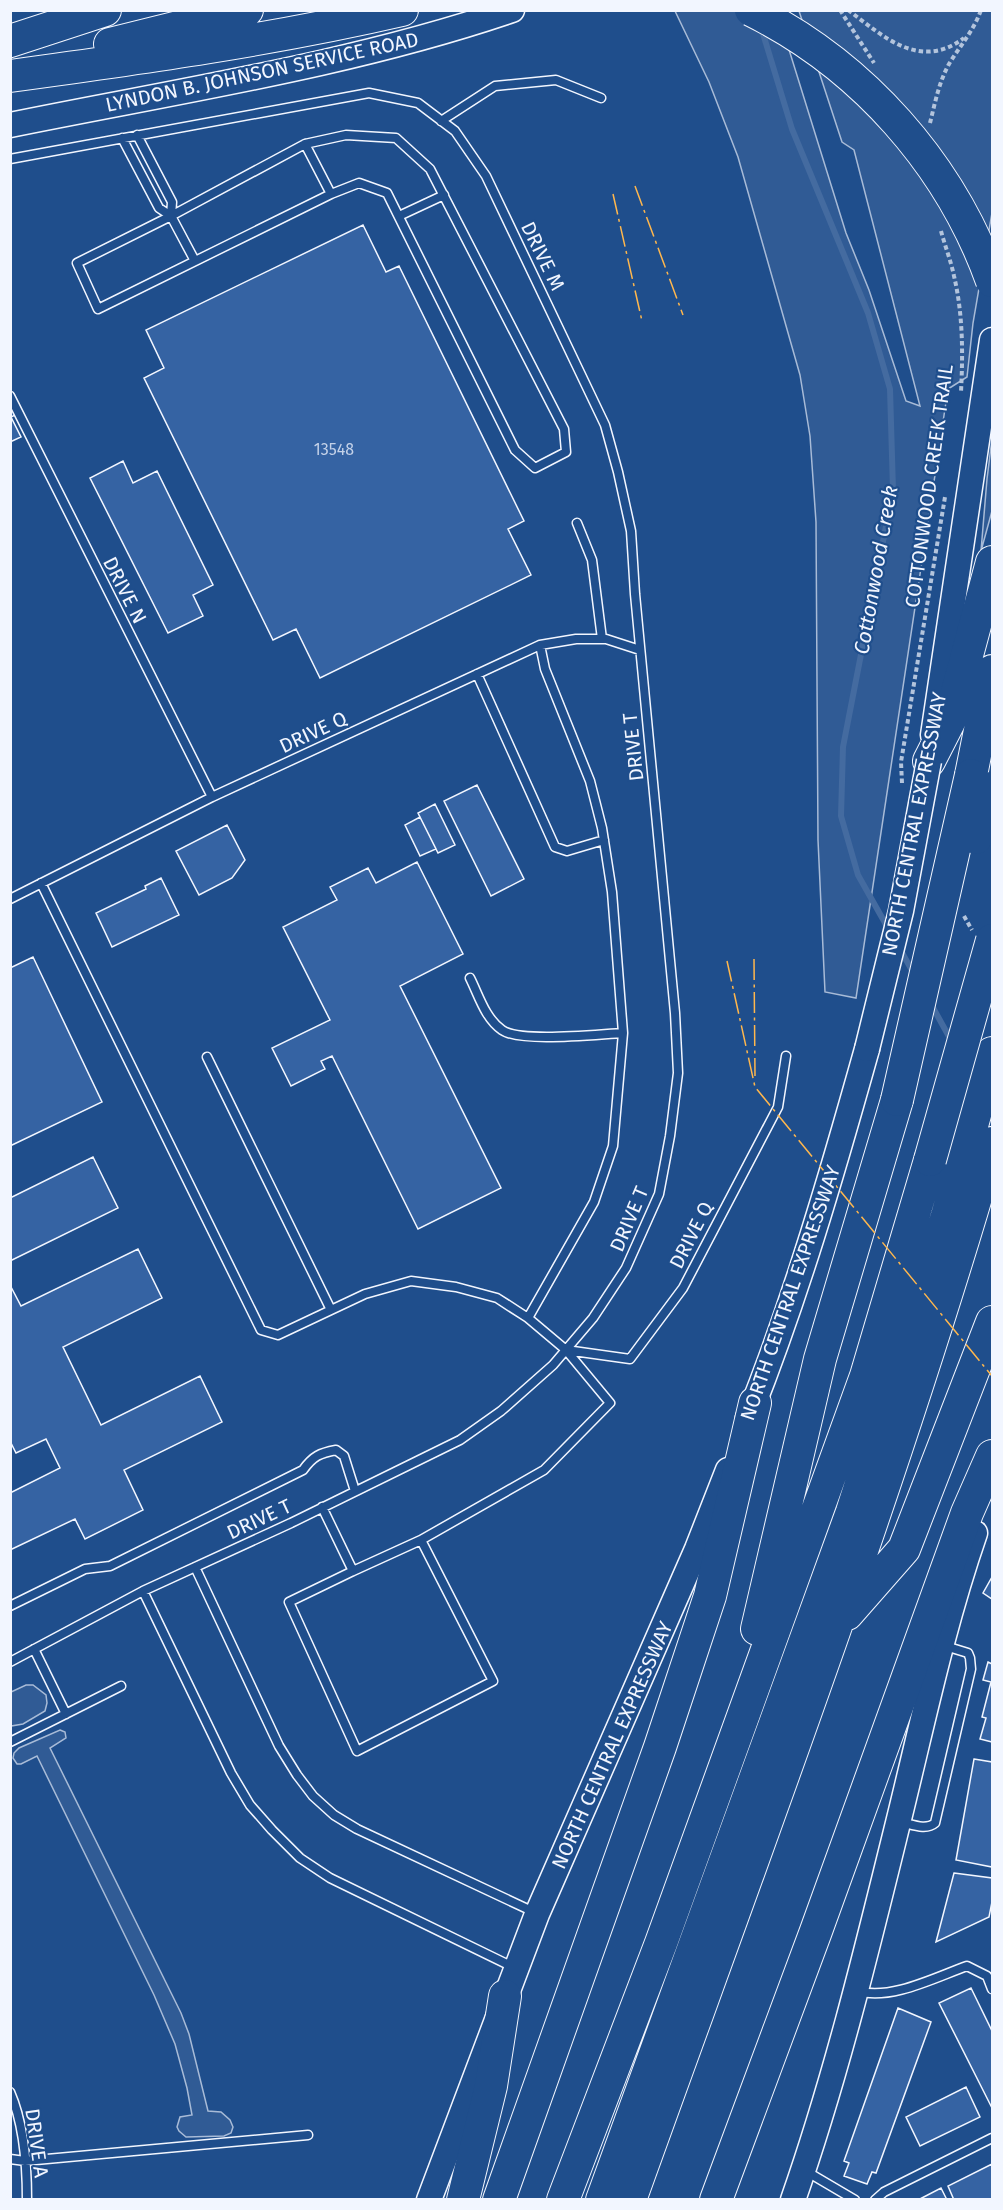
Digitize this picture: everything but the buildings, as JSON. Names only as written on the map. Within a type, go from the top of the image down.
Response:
[{"type":"highway","points":[[10,41],[105,10]]},
{"type":"highway","points":[[10,69],[247,10]]},
{"type":"highway","points":[[10,76],[248,42],[402,10]]},
{"type":"highway","points":[[751,10],[785,29],[831,60],[892,116],[927,159],[946,188],[978,244],[993,281]]},
{"type":"highway","points":[[929,761],[949,722],[993,562]]},
{"type":"highway","points":[[897,1100],[993,671]]},
{"type":"highway","points":[[741,1724],[749,1664],[820,1359],[993,784]]},
{"type":"highway","points":[[563,2199],[657,1954],[866,1376],[930,1160],[984,938]]},
{"type":"highway","points":[[602,2199],[852,1512],[947,1216],[993,1053]]},
{"type":"highway","points":[[630,2199],[835,1629],[900,1437],[993,1143]]},
{"type":"highway","points":[[835,1629],[904,1549],[993,1322]]},
{"type":"highway","points":[[499,2199],[660,1747],[710,1596],[755,1402]]},
{"type":"highway","points":[[716,2199],[967,1513],[993,1456]]},
{"type":"highway","points":[[463,2199],[491,2086],[511,1982]]},
{"type":"main road","name":"LYNDON B. JOHNSON SERVICE ROAD","points":[[10,124],[346,57],[413,40],[512,10]]},
{"type":"main road","name":"NORTH CENTRAL EXPRESSWAY","points":[[429,2199],[537,1914],[697,1549],[755,1402],[799,1276],[839,1149],[867,1049],[901,910],[929,761],[993,340]]},
{"type":"main road","points":[[793,2199],[804,2169],[855,1990],[942,1645],[973,1539],[993,1481]]},
{"type":"lane","points":[[441,121],[495,86],[556,80],[602,98]]},
{"type":"lane","name":"DRIVE M","points":[[10,159],[369,93],[418,104],[455,131],[486,176],[605,425],[631,531],[640,650]]},
{"type":"lane","points":[[137,135],[171,202],[171,216],[195,261]]},
{"type":"lane","points":[[346,135],[396,138],[430,168],[564,429],[566,452],[534,468],[515,450],[387,193],[359,183],[331,194],[98,309],[76,263],[171,216],[305,144],[346,135]]},
{"type":"lane","points":[[122,138],[159,208],[171,216]]},
{"type":"lane","points":[[305,144],[331,194]]},
{"type":"lane","points":[[399,216],[444,195]]},
{"type":"lane","name":"DRIVE N","points":[[10,396],[212,796]]},
{"type":"lane","points":[[577,523],[592,560],[602,639]]},
{"type":"lane","name":"DRIVE Q","points":[[10,899],[212,796],[540,645],[576,639],[602,639],[640,650]]},
{"type":"lane","points":[[528,1318],[594,1202],[602,1180],[613,1146],[623,1033],[612,892],[604,840],[590,781],[549,680],[540,645]]},
{"type":"lane","name":"DRIVE T","points":[[10,1662],[143,1591],[322,1508],[460,1440],[501,1411],[553,1365],[593,1318],[626,1268],[659,1194],[670,1136],[678,1073],[675,1013],[640,650]]},
{"type":"lane","points":[[477,674],[555,847],[567,851],[604,840]]},
{"type":"lane","points":[[41,884],[261,1330],[278,1335],[365,1294],[411,1281],[456,1287],[497,1298],[528,1318],[566,1350],[610,1403],[544,1470],[422,1540],[289,1602],[357,1751],[493,1681],[422,1540]]},
{"type":"lane","points":[[470,978],[488,1017],[503,1032],[544,1038],[623,1033]]},
{"type":"lane","name":"DRIVE Q","points":[[566,1350],[630,1359],[682,1287],[778,1107],[786,1056]]},
{"type":"lane","points":[[207,1057],[331,1310]]},
{"type":"lane","points":[[10,1606],[85,1569],[110,1566],[303,1470],[319,1453],[336,1450],[344,1456],[355,1491]]},
{"type":"lane","points":[[322,1508],[353,1571]]},
{"type":"lane","points":[[195,1567],[279,1746],[313,1796],[334,1815],[357,1829],[537,1914]]},
{"type":"lane","points":[[143,1591],[231,1773],[250,1805],[272,1830],[300,1858],[330,1878],[511,1982]]},
{"type":"lane","points":[[899,1821],[927,1828],[932,1827],[935,1823],[971,1669],[968,1653],[942,1645]]},
{"type":"lane","points":[[34,1649],[66,1714]]},
{"type":"lane","points":[[10,1742],[121,1686]]},
{"type":"lane","points":[[855,1990],[869,1995],[901,1990],[967,1966],[987,1976],[993,1989]]},
{"type":"lane","name":"DRIVE A","points":[[10,2092],[18,2109],[27,2199]]},
{"type":"lane","points":[[10,2159],[25,2161],[308,2135]]},
{"type":"lane","points":[[875,2199],[884,2192],[993,2138]]},
{"type":"lane","points":[[804,2169],[855,2199]]},
{"type":"path","points":[[840,10],[878,68]]},
{"type":"path","points":[[848,10],[896,44],[918,52],[940,51],[956,44],[968,35]]},
{"type":"path","points":[[929,125],[948,66],[981,10]]},
{"type":"path","name":"COTTONWOOD CREEK TRAIL","points":[[938,220],[954,275],[962,320],[961,395]]},
{"type":"path","name":"COTTONWOOD CREEK TRAIL","points":[[902,793],[901,762],[947,487]]},
{"type":"path","points":[[959,906],[984,938]]},
{"type":"shaded area","points":[[675,11],[777,11],[846,233],[869,290],[906,401],[920,406],[854,150],[842,142],[799,11],[992,11],[992,213],[973,323],[967,377],[948,389],[856,998],[825,992],[818,840],[816,522],[810,436],[800,375],[738,157],[709,82]]},
{"type":"shaded area","points":[[992,439],[992,511],[981,551],[987,479]]},
{"type":"shaded area","points":[[26,1685],[33,1685],[46,1695],[45,1711],[23,1724],[11,1726],[11,1692]]},
{"type":"shaded area","points":[[60,1730],[65,1732],[66,1738],[50,1748],[181,2013],[189,2034],[208,2111],[221,2112],[230,2120],[233,2127],[231,2133],[224,2136],[186,2137],[179,2131],[177,2127],[180,2117],[192,2115],[175,2044],[154,1995],[37,1756],[21,1764],[17,1764],[13,1758],[19,1748]]},
{"type":"waterway","name":"Cottonwood Creek","points":[[761,27],[792,129],[868,313],[890,389],[893,490],[843,747],[841,816],[858,875],[889,930]]},
{"type":"waterway","name":"Cottonwood Creek","points":[[900,949],[914,974]]},
{"type":"waterway","name":"Cottonwood Creek","points":[[931,1004],[952,1042]]},
{"type":"power","points":[[635,186],[683,315]]},
{"type":"power","points":[[613,194],[642,321]]},
{"type":"power","points":[[754,959],[755,1076]]},
{"type":"power","points":[[727,961],[755,1087],[992,1376]]}]
